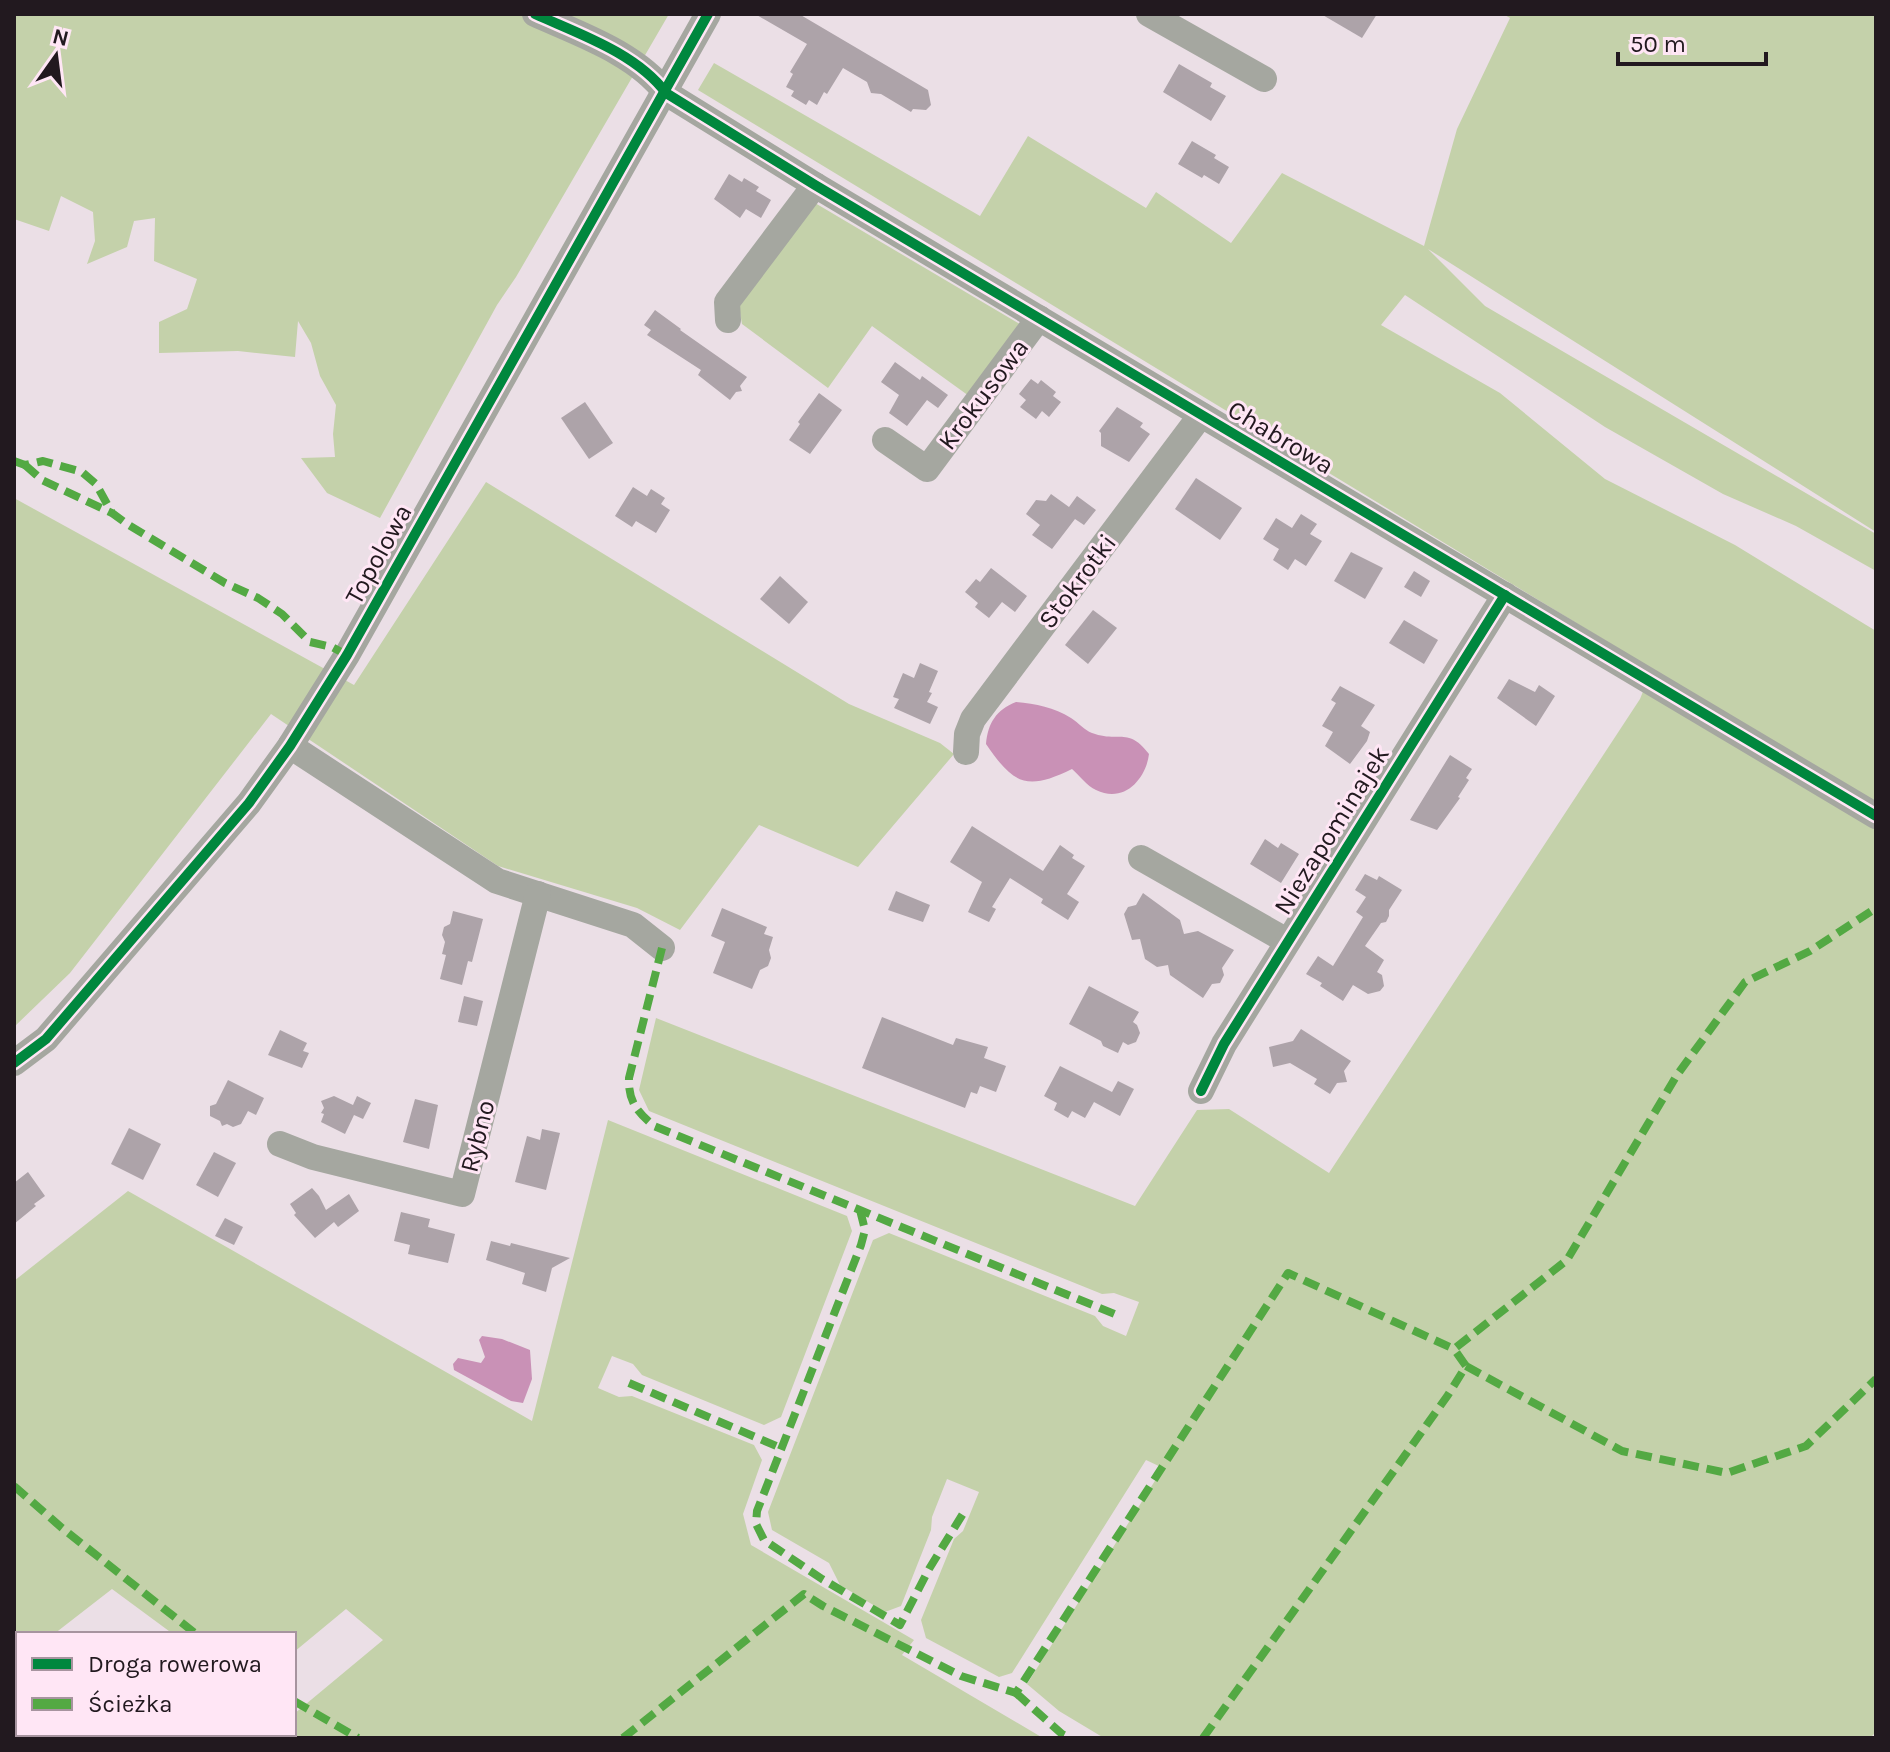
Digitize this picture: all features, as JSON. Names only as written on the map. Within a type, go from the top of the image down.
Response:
[{"type":"street","name":"Chabrowa","points":[[535,14],[601,44],[654,77],[666,93],[815,185],[1876,816]]},
{"type":"street","name":"Topolowa","points":[[14,1063],[46,1039],[249,803],[290,746],[347,655],[708,14]]},
{"type":"street","points":[[1149,14],[1264,79]]},
{"type":"street","points":[[728,320],[727,302],[815,185]]},
{"type":"street","name":"Krokusowa","points":[[885,440],[927,469],[1039,318]]},
{"type":"street","name":"Stokrotki","points":[[966,752],[967,734],[973,719],[1201,415]]},
{"type":"street","name":"Niezapominajek","points":[[1201,1091],[1224,1044],[1287,941],[1505,595]]},
{"type":"street","points":[[290,746],[497,881],[633,925],[651,936],[662,948]]},
{"type":"street","points":[[1141,858],[1287,941]]},
{"type":"street","name":"Rybno","points":[[280,1144],[313,1157],[462,1194],[538,894]]},
{"type":"green space","points":[[14,14],[669,14],[497,305],[380,518],[327,493],[301,458],[335,457],[333,434],[336,405],[320,376],[311,343],[298,321],[295,357],[238,351],[159,353],[159,322],[187,309],[197,279],[154,261],[155,218],[134,221],[127,247],[87,264],[95,241],[93,212],[61,196],[49,231],[14,219]]},
{"type":"green space","points":[[1503,14],[1876,14],[1876,532],[1428,249],[1485,306],[1876,534],[1876,571],[1796,526],[1723,494],[1605,427],[1405,295],[1381,325],[1500,393],[1605,479],[1735,545],[1876,631],[1876,805],[698,90],[714,63],[980,216],[1028,136],[1146,208],[1156,192],[1231,243],[1282,173],[1424,246],[1457,129],[1510,18]]},
{"type":"green space","points":[[815,203],[1023,326],[969,396],[872,326],[828,388],[742,324],[738,301]]},
{"type":"green space","points":[[486,482],[849,704],[940,743],[954,754],[858,867],[759,825],[680,930],[637,908],[498,866],[271,714],[70,973],[14,1027],[14,498],[354,685]]},
{"type":"green space","points":[[1644,689],[1876,825],[1876,1732],[1870,1738],[1104,1738],[1059,1711],[1027,1684],[1163,1468],[1146,1460],[1012,1673],[999,1677],[926,1638],[921,1620],[954,1539],[963,1531],[979,1492],[947,1479],[901,1606],[885,1612],[840,1585],[829,1563],[772,1530],[768,1512],[873,1240],[889,1233],[1095,1316],[1103,1326],[1126,1336],[1139,1302],[1114,1293],[1102,1294],[649,1111],[639,1090],[656,1018],[1135,1206],[1197,1110],[1229,1109],[1329,1173]]},
{"type":"green space","points":[[608,1120],[847,1216],[852,1231],[781,1417],[764,1425],[642,1375],[633,1364],[612,1356],[598,1388],[619,1397],[632,1396],[754,1445],[762,1460],[743,1514],[751,1545],[914,1640],[902,1655],[1043,1738],[265,1738],[296,1736],[296,1712],[383,1640],[346,1609],[296,1650],[296,1632],[170,1632],[112,1589],[57,1632],[16,1632],[14,1666],[14,1281],[128,1191],[532,1421]]},
{"type":"shaded area","points":[[1016,702],[1058,711],[1101,736],[1135,740],[1149,754],[1143,772],[1132,787],[1116,794],[1093,788],[1072,769],[1032,782],[1014,776],[986,744],[994,718]]},
{"type":"shaded area","points":[[482,1336],[502,1339],[530,1350],[532,1379],[523,1403],[511,1401],[454,1370],[453,1364],[458,1358],[481,1363],[485,1357],[479,1340]]},
{"type":"building","points":[[755,14],[799,14],[928,90],[931,105],[926,110],[913,109],[911,112],[881,94],[871,93],[867,82],[843,68],[817,105],[809,100],[806,105],[791,96],[794,91],[786,87],[793,74],[790,72],[807,44]]},
{"type":"building","points":[[1321,14],[1377,14],[1362,38]]},
{"type":"building","points":[[1179,64],[1212,83],[1210,87],[1226,96],[1211,121],[1163,92]]},
{"type":"building","points":[[1192,141],[1229,167],[1219,184],[1178,164]]},
{"type":"building","points":[[729,174],[759,187],[756,191],[771,200],[761,218],[746,209],[740,218],[714,199]]},
{"type":"building","points":[[655,310],[747,377],[740,386],[742,391],[736,392],[730,400],[698,375],[701,370],[647,335],[651,330],[644,325]]},
{"type":"building","points":[[895,362],[948,395],[938,408],[927,400],[907,426],[889,413],[899,395],[881,382]]},
{"type":"building","points":[[1031,379],[1038,384],[1041,380],[1056,392],[1053,396],[1061,402],[1049,417],[1042,411],[1036,419],[1020,407],[1026,400],[1019,394]]},
{"type":"building","points":[[819,393],[842,410],[810,454],[789,440]]},
{"type":"building","points":[[585,402],[613,443],[589,459],[561,418]]},
{"type":"building","points":[[1117,407],[1143,423],[1140,427],[1150,434],[1129,462],[1101,446],[1099,431]]},
{"type":"building","points":[[1196,478],[1242,508],[1220,540],[1175,509]]},
{"type":"building","points":[[633,487],[647,496],[651,489],[665,498],[661,504],[670,510],[656,533],[636,521],[632,527],[615,516]]},
{"type":"building","points":[[1051,494],[1069,507],[1077,496],[1096,510],[1084,525],[1075,519],[1052,549],[1032,535],[1040,525],[1026,514],[1036,500],[1046,501]]},
{"type":"building","points":[[1301,514],[1317,524],[1310,534],[1322,541],[1306,566],[1295,559],[1288,570],[1273,560],[1279,549],[1263,539],[1276,518],[1292,528]]},
{"type":"building","points":[[1351,552],[1383,568],[1365,599],[1334,581]]},
{"type":"building","points":[[991,568],[1027,596],[1015,612],[1002,602],[989,618],[975,607],[978,603],[965,592],[976,579],[980,582]]},
{"type":"building","points":[[1414,571],[1430,581],[1421,597],[1404,587]]},
{"type":"building","points":[[780,576],[808,602],[789,624],[760,599]]},
{"type":"building","points":[[1093,610],[1117,628],[1088,664],[1065,645]]},
{"type":"building","points":[[1404,620],[1438,640],[1424,664],[1389,643]]},
{"type":"building","points":[[920,663],[938,671],[927,702],[938,707],[930,724],[894,708],[899,699],[893,697],[903,673],[914,678]]},
{"type":"building","points":[[1509,679],[1535,692],[1539,685],[1555,696],[1536,726],[1497,698]]},
{"type":"building","points":[[1340,686],[1375,705],[1361,726],[1370,732],[1367,741],[1350,764],[1325,746],[1333,732],[1322,726],[1336,703],[1331,700]]},
{"type":"building","points":[[1450,755],[1472,769],[1460,798],[1437,830],[1410,820]]},
{"type":"building","points":[[972,826],[1043,871],[1060,845],[1074,855],[1072,858],[1085,866],[1067,894],[1079,902],[1068,920],[1010,878],[992,907],[996,909],[989,922],[968,912],[982,882],[950,862]]},
{"type":"building","points":[[1265,839],[1278,848],[1281,843],[1299,854],[1281,883],[1250,864]]},
{"type":"building","points":[[1365,874],[1377,880],[1379,876],[1402,890],[1389,910],[1386,922],[1381,923],[1365,946],[1384,960],[1377,972],[1382,975],[1384,986],[1380,991],[1368,994],[1353,985],[1343,1001],[1306,974],[1318,956],[1333,966],[1363,917],[1356,912],[1366,897],[1355,890]]},
{"type":"building","points":[[896,891],[930,905],[923,922],[888,910]]},
{"type":"building","points":[[1143,893],[1180,920],[1184,934],[1198,931],[1234,950],[1222,968],[1224,975],[1220,983],[1212,984],[1203,998],[1170,975],[1168,965],[1157,967],[1145,959],[1140,939],[1132,940],[1124,914],[1128,907],[1136,905]]},
{"type":"building","points":[[722,908],[767,927],[764,934],[773,937],[768,966],[760,970],[752,989],[713,973],[725,942],[711,936]]},
{"type":"building","points":[[453,911],[483,919],[472,962],[468,961],[462,985],[440,979],[446,955],[442,954],[445,942],[442,935],[444,927],[450,924]]},
{"type":"building","points":[[1089,986],[1139,1012],[1133,1022],[1140,1033],[1136,1042],[1128,1045],[1123,1042],[1118,1053],[1069,1024]]},
{"type":"building","points":[[464,996],[483,1001],[477,1026],[458,1022]]},
{"type":"building","points":[[882,1017],[953,1045],[956,1038],[988,1047],[984,1058],[1006,1066],[996,1092],[980,1086],[977,1094],[971,1092],[965,1108],[862,1068]]},
{"type":"building","points":[[1301,1029],[1351,1061],[1344,1071],[1347,1082],[1337,1083],[1330,1094],[1314,1084],[1317,1079],[1290,1063],[1273,1067],[1269,1047],[1293,1041]]},
{"type":"building","points":[[280,1030],[307,1043],[303,1051],[309,1053],[302,1068],[268,1055]]},
{"type":"building","points":[[1060,1066],[1112,1092],[1118,1081],[1134,1089],[1120,1116],[1094,1102],[1085,1118],[1072,1111],[1068,1118],[1054,1110],[1057,1103],[1044,1096]]},
{"type":"building","points":[[228,1080],[264,1098],[256,1115],[248,1111],[241,1124],[233,1127],[227,1124],[222,1126],[220,1121],[210,1116],[210,1106],[216,1104]]},
{"type":"building","points":[[334,1096],[353,1105],[357,1096],[371,1103],[363,1119],[354,1115],[345,1134],[321,1122],[324,1108],[321,1101]]},
{"type":"building","points":[[415,1099],[438,1105],[429,1149],[403,1142]]},
{"type":"building","points":[[129,1128],[161,1144],[143,1180],[111,1164]]},
{"type":"building","points":[[542,1129],[560,1133],[546,1190],[515,1182],[527,1136],[540,1140]]},
{"type":"building","points":[[214,1152],[236,1163],[218,1197],[196,1185]]},
{"type":"building","points":[[28,1172],[45,1196],[14,1224],[14,1183]]},
{"type":"building","points":[[312,1188],[326,1210],[349,1194],[359,1211],[338,1227],[334,1222],[315,1238],[294,1215],[296,1213],[290,1204]]},
{"type":"building","points":[[401,1212],[430,1219],[428,1227],[455,1234],[448,1263],[408,1254],[410,1245],[394,1241]]},
{"type":"building","points":[[225,1218],[243,1227],[234,1245],[215,1236]]},
{"type":"building","points":[[491,1241],[570,1258],[552,1268],[546,1292],[522,1284],[525,1273],[486,1260]]},
{"type":"marked path","points":[[14,461],[25,465],[43,461],[82,472],[96,484],[112,513],[127,524],[225,583],[258,598],[282,614],[310,642],[332,647],[347,655]]},
{"type":"marked path","points":[[25,465],[42,480],[112,513]]},
{"type":"marked path","points":[[623,1738],[804,1594],[961,1676],[1016,1693],[1288,1273],[1454,1349],[1567,1260],[1677,1075],[1745,982],[1810,951],[1876,908]]},
{"type":"marked path","points":[[662,948],[629,1078],[635,1105],[654,1126],[1117,1315]]},
{"type":"marked path","points":[[860,1210],[865,1230],[861,1245],[757,1511],[756,1524],[764,1540],[900,1625],[964,1512]]},
{"type":"marked path","points":[[1203,1738],[1448,1395],[1466,1366],[1454,1349]]},
{"type":"marked path","points":[[1466,1366],[1622,1451],[1727,1473],[1806,1446],[1876,1379]]},
{"type":"marked path","points":[[629,1383],[781,1448]]},
{"type":"marked path","points":[[14,1486],[193,1632]]},
{"type":"marked path","points":[[1016,1693],[1070,1738]]},
{"type":"marked path","points":[[296,1702],[358,1738]]},
{"type":"cycle path","points":[[535,14],[623,56],[654,79],[666,93],[815,185],[1876,816]]},
{"type":"cycle path","points":[[14,1063],[46,1039],[249,803],[290,746],[347,655],[708,14]]},
{"type":"cycle path","points":[[1201,1091],[1224,1044],[1505,595]]}]
